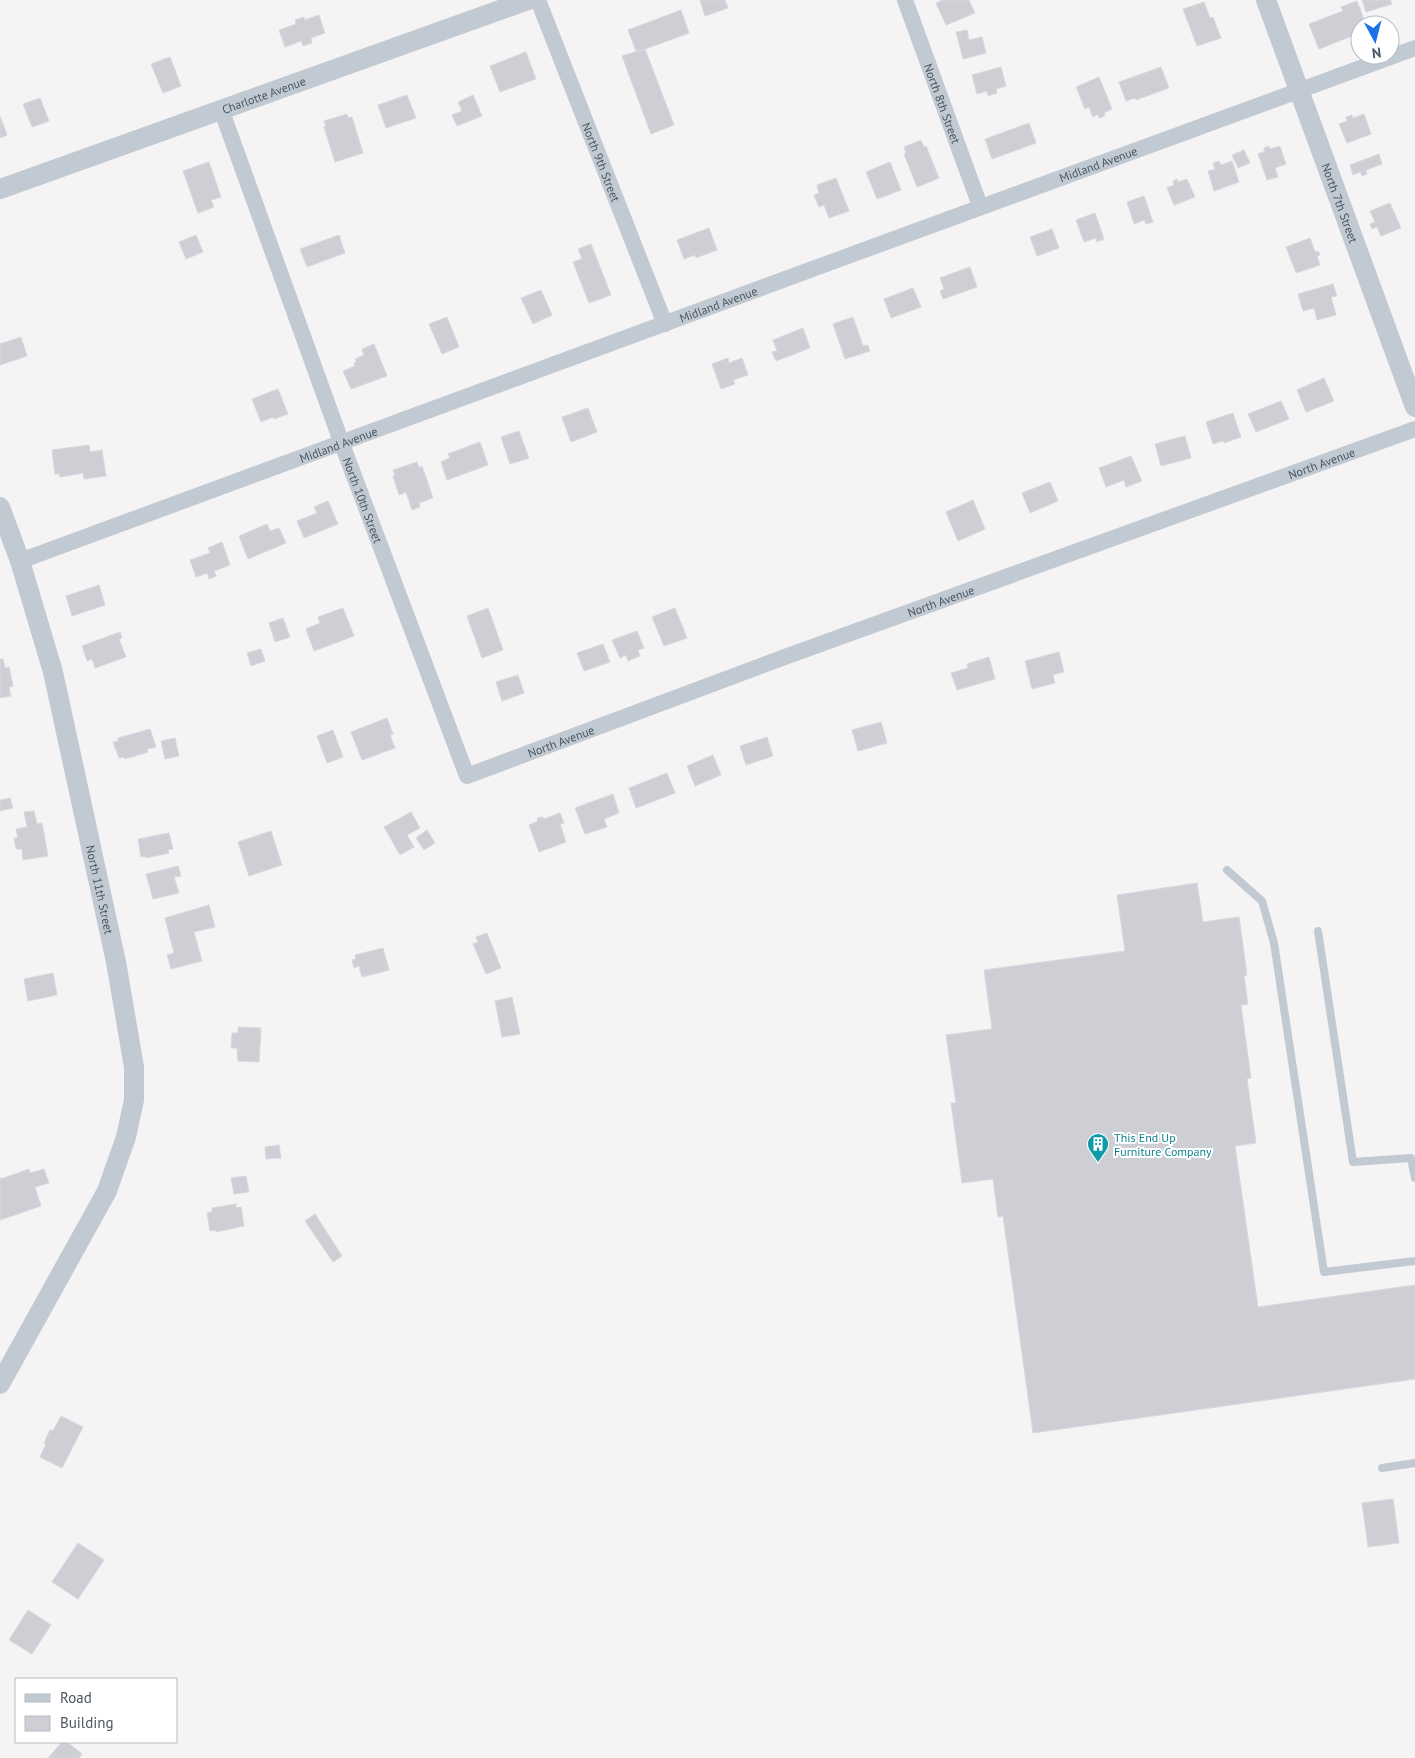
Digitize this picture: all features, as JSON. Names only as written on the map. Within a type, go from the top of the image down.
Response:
[{"type":"street","name":"Charlotte Avenue","points":[[0,189],[528,0]]},
{"type":"street","name":"North 9th Street","points":[[538,0],[665,324]]},
{"type":"street","name":"North 8th Street","points":[[905,0],[980,206]]},
{"type":"street","name":"North 7th Street","points":[[1266,0],[1415,407]]},
{"type":"street","name":"Midland Avenue","points":[[20,561],[342,444],[980,206],[1415,48]]},
{"type":"street","name":"North 10th Street","points":[[221,109],[342,444],[467,776]]},
{"type":"street","name":"North Avenue","points":[[467,776],[782,658],[1415,429]]},
{"type":"street","name":"North 11th Street","points":[[0,507],[20,561],[53,672],[116,962],[134,1067],[134,1100],[126,1137],[108,1191],[0,1384]]},
{"type":"lane","points":[[1227,870],[1262,901],[1274,943],[1324,1272],[1415,1261]]},
{"type":"lane","points":[[1318,931],[1353,1162],[1411,1158],[1415,1178]]},
{"type":"lane","points":[[1382,1468],[1415,1463]]},
{"type":"building","points":[[700,0],[725,0],[728,8],[705,16]]},
{"type":"building","points":[[943,0],[969,0],[975,13],[946,25],[936,3]]},
{"type":"building","points":[[1362,0],[1390,0],[1392,4],[1366,12]]},
{"type":"building","points":[[1357,1],[1362,15],[1350,15],[1350,37],[1319,49],[1309,24],[1343,11],[1341,7]]},
{"type":"building","points":[[1204,2],[1210,18],[1213,17],[1221,38],[1197,46],[1183,9]]},
{"type":"building","points":[[681,10],[689,33],[636,51],[628,30]]},
{"type":"building","points":[[319,15],[325,33],[311,38],[312,43],[303,46],[301,41],[285,47],[279,30],[296,24],[295,20],[304,17],[305,20]]},
{"type":"building","points":[[967,30],[969,40],[982,37],[986,53],[963,59],[956,32]]},
{"type":"building","points":[[645,49],[674,125],[651,134],[622,56]]},
{"type":"building","points":[[526,52],[536,79],[500,92],[490,66]]},
{"type":"building","points":[[170,57],[181,86],[163,93],[151,64]]},
{"type":"building","points":[[1001,67],[1006,86],[996,89],[997,93],[988,96],[987,91],[977,94],[972,75]]},
{"type":"building","points":[[1161,67],[1169,88],[1136,100],[1135,98],[1126,101],[1119,82]]},
{"type":"building","points":[[1099,77],[1112,109],[1104,113],[1105,116],[1099,118],[1098,114],[1093,117],[1089,107],[1085,109],[1076,87]]},
{"type":"building","points":[[407,95],[416,118],[386,128],[378,105]]},
{"type":"building","points":[[473,95],[482,116],[457,126],[452,115],[462,111],[458,102]]},
{"type":"building","points":[[40,98],[49,121],[32,127],[23,104]]},
{"type":"building","points":[[347,114],[348,118],[352,117],[363,153],[335,162],[324,127],[326,126],[324,121]]},
{"type":"building","points":[[1364,114],[1371,134],[1347,143],[1339,124],[1347,121],[1346,117],[1352,115],[1353,118]]},
{"type":"building","points":[[0,116],[7,135],[0,138]]},
{"type":"building","points":[[1029,123],[1036,143],[992,159],[985,139]]},
{"type":"building","points":[[921,140],[924,147],[926,146],[939,178],[917,187],[904,154],[906,153],[904,147]]},
{"type":"building","points":[[1269,146],[1270,149],[1280,146],[1286,164],[1275,168],[1278,177],[1267,180],[1258,154],[1265,151],[1264,148]]},
{"type":"building","points":[[1244,150],[1250,163],[1238,168],[1232,155]]},
{"type":"building","points":[[1379,154],[1382,164],[1366,170],[1367,174],[1362,176],[1360,172],[1353,175],[1350,165]]},
{"type":"building","points":[[1219,161],[1221,165],[1232,161],[1239,182],[1214,191],[1208,171],[1215,169],[1213,163]]},
{"type":"building","points":[[209,162],[221,197],[211,200],[214,207],[198,213],[183,171]]},
{"type":"building","points":[[890,162],[901,190],[877,199],[866,172]]},
{"type":"building","points":[[836,178],[849,211],[829,218],[824,205],[819,207],[814,195],[819,193],[817,185]]},
{"type":"building","points":[[1177,179],[1178,182],[1187,179],[1195,197],[1174,205],[1167,188],[1174,185],[1173,181]]},
{"type":"building","points":[[1144,196],[1153,222],[1146,224],[1144,220],[1134,224],[1127,202]]},
{"type":"building","points":[[1390,203],[1401,228],[1381,236],[1377,227],[1372,229],[1370,224],[1375,222],[1370,211]]},
{"type":"building","points":[[1095,213],[1104,239],[1097,242],[1096,238],[1084,242],[1076,220]]},
{"type":"building","points":[[709,228],[717,250],[696,258],[695,255],[684,259],[677,240]]},
{"type":"building","points":[[1052,229],[1059,248],[1037,256],[1030,237]]},
{"type":"building","points":[[196,235],[203,252],[186,259],[179,242]]},
{"type":"building","points":[[339,235],[345,253],[307,267],[300,249]]},
{"type":"building","points":[[1310,238],[1315,252],[1318,251],[1320,255],[1317,256],[1320,265],[1296,273],[1286,247]]},
{"type":"building","points":[[591,244],[611,295],[589,303],[573,262],[582,259],[578,249]]},
{"type":"building","points":[[970,267],[977,287],[943,299],[940,291],[944,289],[940,278]]},
{"type":"building","points":[[1333,284],[1337,296],[1331,297],[1336,315],[1317,320],[1314,308],[1303,311],[1298,294]]},
{"type":"building","points":[[913,288],[921,307],[891,318],[884,299]]},
{"type":"building","points":[[541,290],[552,315],[533,324],[521,298]]},
{"type":"building","points":[[447,317],[459,347],[442,354],[429,324]]},
{"type":"building","points":[[853,317],[863,346],[868,345],[870,351],[845,359],[833,324]]},
{"type":"building","points":[[803,328],[810,348],[776,361],[772,352],[777,351],[773,340]]},
{"type":"building","points":[[21,337],[27,356],[0,365],[0,344]]},
{"type":"building","points":[[374,344],[387,376],[351,389],[343,371],[355,366],[355,359],[364,355],[362,349]]},
{"type":"building","points":[[728,358],[729,363],[742,358],[748,375],[733,380],[735,384],[721,389],[712,364]]},
{"type":"building","points":[[1324,378],[1334,401],[1306,412],[1297,390]]},
{"type":"building","points":[[278,389],[288,414],[261,422],[252,399]]},
{"type":"building","points":[[1281,401],[1289,419],[1256,432],[1248,414]]},
{"type":"building","points":[[588,408],[597,432],[571,442],[562,417]]},
{"type":"building","points":[[1233,413],[1241,437],[1224,443],[1223,441],[1213,444],[1206,422]]},
{"type":"building","points":[[519,431],[529,458],[510,464],[501,437]]},
{"type":"building","points":[[1185,436],[1191,458],[1161,466],[1155,444]]},
{"type":"building","points":[[480,442],[488,465],[447,480],[441,462],[450,458],[448,454]]},
{"type":"building","points":[[89,445],[90,452],[102,450],[106,476],[84,479],[83,473],[60,477],[59,474],[55,474],[52,450]]},
{"type":"building","points":[[1131,456],[1142,481],[1126,487],[1124,480],[1106,487],[1099,468]]},
{"type":"building","points":[[417,462],[419,468],[422,466],[433,498],[419,503],[420,507],[412,510],[406,492],[399,495],[393,470]]},
{"type":"building","points":[[1050,482],[1058,501],[1030,513],[1022,493]]},
{"type":"building","points":[[973,500],[985,529],[958,541],[946,512]]},
{"type":"building","points":[[328,501],[338,524],[304,538],[297,521],[317,513],[314,507]]},
{"type":"building","points":[[267,524],[270,531],[279,528],[286,543],[248,559],[239,536]]},
{"type":"building","points":[[222,542],[230,565],[214,571],[216,576],[209,579],[207,573],[196,577],[190,560],[210,553],[208,548]]},
{"type":"building","points":[[99,585],[105,605],[72,616],[66,596]]},
{"type":"building","points":[[343,608],[354,636],[314,651],[306,629],[320,623],[318,617]]},
{"type":"building","points":[[488,608],[503,650],[482,658],[467,616]]},
{"type":"building","points":[[675,608],[687,638],[664,646],[652,617]]},
{"type":"building","points":[[283,618],[290,637],[275,642],[269,623]]},
{"type":"building","points":[[637,631],[644,648],[638,650],[640,656],[628,661],[626,655],[620,658],[612,640]]},
{"type":"building","points":[[120,632],[122,638],[119,639],[126,657],[95,668],[92,659],[87,661],[82,646]]},
{"type":"building","points":[[603,644],[610,662],[584,671],[577,653]]},
{"type":"building","points":[[261,649],[265,661],[251,666],[247,653]]},
{"type":"building","points":[[1059,652],[1064,672],[1053,675],[1055,683],[1032,689],[1025,661]]},
{"type":"building","points":[[989,657],[995,679],[957,690],[951,673],[968,668],[967,664]]},
{"type":"building","points":[[0,659],[3,659],[5,668],[9,667],[13,686],[9,687],[11,696],[0,698]]},
{"type":"building","points":[[518,675],[524,693],[502,701],[496,682]]},
{"type":"building","points":[[387,718],[393,734],[390,735],[395,748],[362,760],[351,732]]},
{"type":"building","points":[[881,722],[887,743],[858,751],[852,730]]},
{"type":"building","points":[[150,729],[156,747],[147,749],[148,752],[125,759],[124,757],[119,758],[113,742],[118,741],[118,738]]},
{"type":"building","points":[[333,730],[343,757],[327,763],[317,736]]},
{"type":"building","points":[[767,737],[773,756],[746,765],[740,746]]},
{"type":"building","points":[[175,738],[179,756],[165,759],[161,741]]},
{"type":"building","points":[[713,755],[721,775],[695,786],[687,766]]},
{"type":"building","points":[[667,773],[675,793],[636,808],[629,788]]},
{"type":"building","points":[[613,794],[619,813],[604,819],[607,827],[585,834],[575,808]]},
{"type":"building","points":[[10,798],[13,808],[0,811],[0,800]]},
{"type":"building","points":[[34,811],[37,824],[42,823],[48,856],[23,860],[22,849],[16,849],[14,838],[18,838],[16,829],[27,827],[24,812]]},
{"type":"building","points":[[411,812],[420,828],[407,835],[414,847],[400,855],[384,827]]},
{"type":"building","points":[[560,813],[564,823],[560,824],[566,842],[539,852],[529,825],[538,821],[537,818],[543,817],[544,819]]},
{"type":"building","points":[[427,830],[435,843],[424,850],[416,838]]},
{"type":"building","points":[[271,831],[282,865],[249,876],[238,842]]},
{"type":"building","points":[[169,833],[173,849],[168,850],[169,853],[146,858],[146,856],[141,857],[138,839]]},
{"type":"building","points":[[178,866],[181,876],[174,877],[179,893],[153,899],[146,874]]},
{"type":"building","name":"This End Up Furniture Company","points":[[1197,883],[1203,922],[1239,917],[1247,975],[1244,976],[1248,1004],[1241,1005],[1251,1078],[1247,1079],[1256,1143],[1235,1146],[1258,1307],[1415,1285],[1415,1379],[1033,1433],[1003,1216],[998,1217],[993,1179],[962,1183],[951,1103],[956,1103],[946,1035],[992,1029],[984,970],[1125,951],[1117,895]]},
{"type":"building","points":[[209,905],[215,927],[194,932],[202,961],[171,969],[167,955],[174,953],[165,918]]},
{"type":"building","points":[[487,933],[501,968],[486,974],[473,944],[478,942],[476,937]]},
{"type":"building","points":[[383,948],[389,970],[362,977],[359,966],[354,968],[352,960],[356,959],[355,955]]},
{"type":"building","points":[[53,973],[57,995],[28,1001],[24,979]]},
{"type":"building","points":[[512,997],[520,1034],[502,1037],[495,1001]]},
{"type":"building","points":[[238,1027],[261,1028],[259,1062],[238,1061],[237,1048],[231,1048],[232,1033],[238,1033]]},
{"type":"building","points":[[279,1145],[281,1158],[266,1159],[265,1147]]},
{"type":"building","points":[[29,1169],[30,1173],[44,1169],[49,1183],[35,1187],[41,1206],[0,1220],[0,1177],[1,1179]]},
{"type":"building","points":[[246,1176],[249,1192],[234,1194],[231,1178]]},
{"type":"building","points":[[236,1204],[236,1208],[241,1207],[244,1226],[216,1232],[216,1230],[210,1231],[207,1213],[212,1212],[212,1208]]},
{"type":"building","points":[[315,1214],[342,1256],[333,1262],[305,1221]]},
{"type":"building","points":[[61,1416],[83,1427],[62,1468],[40,1457],[50,1430],[53,1431]]},
{"type":"building","points":[[1393,1499],[1399,1543],[1368,1547],[1362,1503]]},
{"type":"building","points":[[78,1543],[104,1560],[78,1599],[52,1582]]},
{"type":"building","points":[[28,1610],[51,1625],[32,1654],[9,1640]]},
{"type":"building","points":[[61,1743],[68,1743],[82,1754],[79,1758],[48,1758]]},
{"type":"place","name":"This End Up Furniture Company","points":[[1098,1163]]}]
